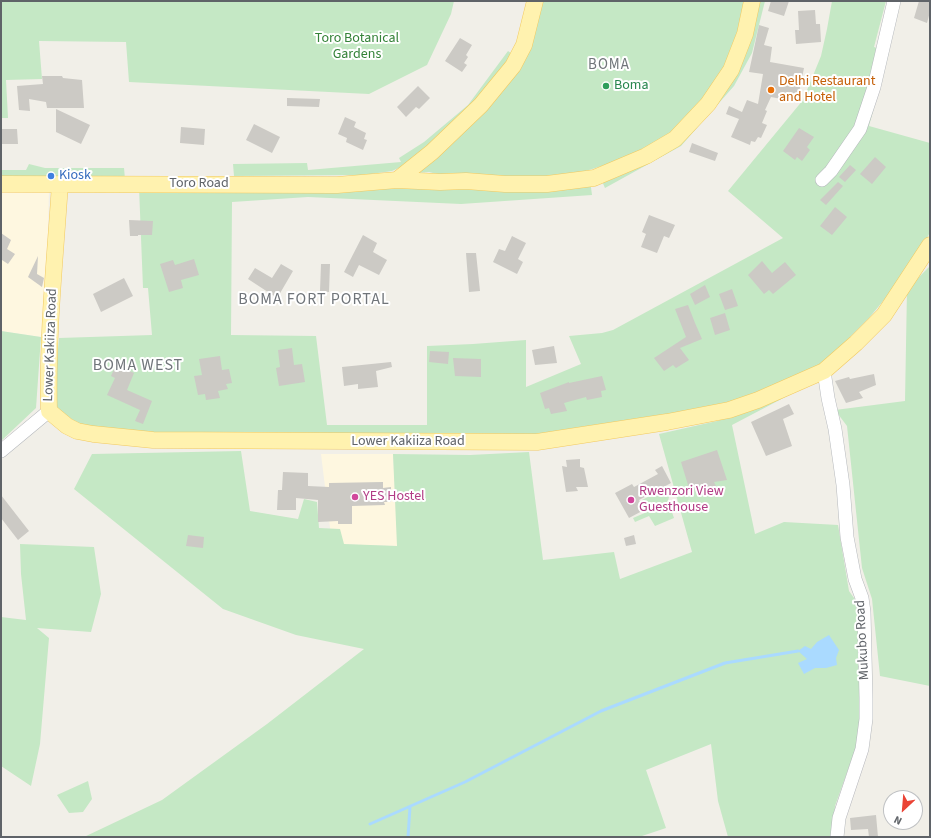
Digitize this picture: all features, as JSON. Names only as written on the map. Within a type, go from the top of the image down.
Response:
[{"type":"main road","points":[[397,180],[432,152],[480,105],[513,66],[524,45],[534,1]]},
{"type":"main road","name":"Toro Road","points":[[1,184],[337,185],[397,180],[547,184],[594,178],[646,156],[675,139],[712,98],[731,70],[745,34],[752,1]]},
{"type":"main road","name":"Lower Kakiiza Road","points":[[60,184],[48,388],[49,411],[58,420],[77,431],[153,440],[537,442],[660,423],[729,410],[758,400],[824,371],[856,343],[884,315],[930,245]]},
{"type":"street","points":[[822,180],[831,171],[860,129],[874,87],[894,1]]},
{"type":"street","name":"Mukubo Road","points":[[824,371],[844,485],[847,537],[855,579],[862,598],[864,612],[866,719],[862,749],[839,818],[837,837]]},
{"type":"street","points":[[1,451],[49,411]]},
{"type":"shaded area","points":[[49,189],[46,314],[41,337],[1,331],[1,190]]},
{"type":"shaded area","points":[[321,454],[393,454],[398,546],[332,544]]},
{"type":"green space","name":"Toro Botanical Gardens","points":[[1,1],[454,1],[451,14],[427,65],[369,94],[129,82],[126,42],[39,41],[42,79],[6,80],[8,118],[1,118]]},
{"type":"green space","name":"Boma","points":[[534,1],[749,1],[728,71],[673,135],[646,152],[551,182],[461,180],[429,172],[406,174],[513,66]]},
{"type":"green space","points":[[756,1],[765,1],[752,53],[734,86],[681,146],[605,188],[601,179],[644,161],[710,106]]},
{"type":"green space","points":[[832,1],[886,1],[874,47],[889,52],[869,126],[930,143],[930,232],[922,249],[908,271],[869,318],[822,365],[753,398],[677,418],[525,438],[155,437],[82,427],[57,408],[54,393],[59,338],[152,335],[148,288],[143,288],[139,187],[590,180],[592,195],[461,204],[308,197],[232,202],[231,335],[316,336],[327,425],[427,425],[427,346],[526,340],[526,387],[581,364],[569,336],[602,333],[613,330],[783,238],[728,191],[803,100],[821,56]]},
{"type":"green space","points":[[508,51],[515,56],[477,104],[403,166],[392,171],[364,175],[234,176],[233,164],[307,163],[308,170],[401,162],[399,158],[424,142],[468,105]]},
{"type":"green space","points":[[29,164],[45,168],[124,168],[125,179],[1,179],[1,170],[26,170]]},
{"type":"green space","points":[[930,266],[930,686],[880,676],[872,599],[862,568],[847,426],[835,410],[905,401],[907,289]]},
{"type":"green space","points":[[1,331],[41,337],[36,408],[1,441]]},
{"type":"green space","points":[[810,384],[732,425],[755,534],[784,522],[838,525],[849,591],[859,605],[860,736],[835,806],[833,837],[728,837],[718,801],[711,744],[646,770],[666,828],[639,837],[84,837],[162,800],[267,724],[364,649],[296,635],[223,609],[74,489],[92,454],[241,451],[250,511],[298,519],[304,499],[317,502],[319,528],[340,529],[344,544],[397,546],[393,454],[470,455],[529,452],[543,560],[614,552],[620,579],[692,552],[659,434],[717,421]]},
{"type":"green space","points":[[669,486],[670,493],[668,501],[674,518],[655,526],[649,516],[635,522],[633,518],[647,512],[642,500]]},
{"type":"green space","points":[[20,544],[94,547],[101,594],[91,632],[37,628],[49,638],[40,744],[31,786],[1,766],[1,617],[26,620],[21,574]]},
{"type":"green space","points":[[88,781],[92,799],[83,812],[69,813],[57,795]]},
{"type":"water","points":[[829,635],[839,650],[836,658],[837,665],[826,668],[815,668],[804,674],[798,663],[807,659],[798,651],[805,646],[811,649],[817,642]]},
{"type":"building","points":[[771,1],[789,1],[784,16],[768,11]]},
{"type":"building","points":[[919,1],[930,1],[930,12],[927,23],[914,18]]},
{"type":"building","points":[[815,10],[816,24],[820,24],[821,42],[796,44],[795,30],[799,30],[798,11]]},
{"type":"building","points":[[759,25],[769,28],[764,45],[772,47],[770,62],[804,68],[797,102],[771,97],[765,110],[767,111],[762,123],[767,125],[761,138],[758,137],[755,142],[751,141],[750,145],[731,137],[739,119],[726,114],[729,106],[742,112],[747,100],[758,104],[763,74],[749,72]]},
{"type":"building","points":[[460,38],[472,45],[466,55],[468,57],[464,63],[467,65],[462,72],[445,61]]},
{"type":"building","points":[[42,76],[62,76],[63,78],[82,80],[84,108],[47,108],[46,102],[29,99],[30,111],[19,110],[17,86],[43,84]]},
{"type":"building","points":[[418,86],[430,98],[419,109],[416,107],[406,117],[397,107]]},
{"type":"building","points":[[287,98],[320,99],[319,107],[287,106]]},
{"type":"building","points":[[56,109],[90,125],[81,144],[56,132]]},
{"type":"building","points":[[345,117],[356,122],[354,127],[366,133],[364,139],[367,140],[363,150],[346,142],[347,138],[338,134]]},
{"type":"building","points":[[254,124],[280,137],[272,153],[246,140]]},
{"type":"building","points":[[181,127],[205,129],[204,145],[180,143]]},
{"type":"building","points":[[799,128],[814,137],[807,147],[810,150],[802,161],[797,157],[795,160],[783,151]]},
{"type":"building","points":[[1,129],[17,129],[18,144],[1,144]]},
{"type":"building","points":[[692,143],[718,153],[715,161],[689,152]]},
{"type":"building","points":[[875,157],[886,167],[872,184],[860,174]]},
{"type":"building","points":[[850,165],[856,170],[845,182],[839,177]]},
{"type":"building","points":[[838,182],[843,186],[826,205],[820,200]]},
{"type":"building","points":[[835,207],[847,217],[832,235],[820,226]]},
{"type":"building","points":[[649,215],[675,225],[669,238],[664,236],[657,253],[641,247],[646,234],[642,232]]},
{"type":"building","points":[[129,220],[153,221],[152,235],[130,236]]},
{"type":"building","points":[[1,233],[11,240],[7,249],[15,254],[8,264],[2,260],[1,261]]},
{"type":"building","points":[[363,235],[377,243],[373,252],[387,260],[379,275],[359,265],[353,277],[344,272]]},
{"type":"building","points":[[512,236],[526,243],[518,259],[523,262],[517,274],[493,262],[499,249],[505,251]]},
{"type":"building","points":[[466,253],[476,253],[480,291],[469,292]]},
{"type":"building","points":[[38,256],[37,274],[44,278],[42,287],[28,277]]},
{"type":"building","points":[[194,259],[199,275],[181,280],[183,288],[169,292],[160,264],[173,260],[175,265]]},
{"type":"building","points":[[762,261],[772,273],[785,262],[796,275],[773,294],[769,290],[764,294],[748,275]]},
{"type":"building","points":[[281,264],[293,271],[279,295],[274,296],[248,279],[255,268],[272,278]]},
{"type":"building","points":[[321,264],[330,264],[329,292],[320,291]]},
{"type":"building","points":[[124,278],[133,296],[101,312],[93,294]]},
{"type":"building","points":[[705,285],[710,297],[695,305],[690,294]]},
{"type":"building","points":[[732,289],[738,306],[725,310],[719,294]]},
{"type":"building","points":[[688,305],[702,339],[680,348],[689,360],[676,368],[673,365],[664,371],[654,358],[686,337],[675,309]]},
{"type":"building","points":[[725,313],[730,330],[715,335],[710,318]]},
{"type":"building","points":[[554,346],[557,363],[535,365],[532,350]]},
{"type":"building","points":[[292,348],[294,365],[302,364],[305,382],[279,386],[276,368],[280,367],[278,350]]},
{"type":"building","points":[[430,351],[449,352],[448,364],[429,362]]},
{"type":"building","points":[[220,356],[222,370],[229,369],[232,383],[226,384],[228,389],[218,391],[220,398],[206,400],[205,394],[198,395],[194,376],[202,375],[199,359]]},
{"type":"building","points":[[453,358],[481,359],[481,377],[455,376]]},
{"type":"building","points":[[391,362],[392,367],[376,371],[378,387],[358,389],[358,384],[344,386],[342,367]]},
{"type":"building","points":[[116,365],[134,373],[127,390],[152,401],[143,424],[135,421],[140,410],[107,395],[115,378],[111,376]]},
{"type":"building","points":[[874,374],[876,385],[859,392],[863,398],[846,403],[835,381],[849,377],[850,379]]},
{"type":"building","points":[[602,376],[606,390],[601,391],[602,397],[587,400],[586,397],[564,403],[567,411],[551,414],[549,408],[545,409],[540,393],[569,382]]},
{"type":"building","points":[[789,404],[794,414],[783,419],[792,446],[766,456],[751,422]]},
{"type":"building","points":[[717,450],[727,480],[714,482],[718,490],[704,494],[702,487],[681,493],[688,485],[681,462]]},
{"type":"building","points":[[580,459],[580,467],[584,468],[588,487],[576,487],[578,491],[566,492],[562,466],[567,467],[566,460]]},
{"type":"building","points":[[662,466],[671,483],[639,500],[644,510],[629,518],[615,493],[632,484],[634,487],[658,474],[655,470]]},
{"type":"building","points":[[283,472],[308,473],[308,486],[329,487],[329,483],[383,482],[383,488],[391,487],[391,502],[384,502],[385,505],[352,506],[352,524],[338,524],[338,521],[318,522],[318,500],[296,498],[296,510],[277,510],[278,490],[282,490]]},
{"type":"building","points":[[1,495],[29,531],[18,540],[1,518]]},
{"type":"building","points":[[188,535],[204,537],[203,548],[186,546]]},
{"type":"building","points":[[634,535],[636,544],[626,546],[624,538]]},
{"type":"building","points":[[876,815],[878,837],[869,837],[868,829],[851,830],[850,818]]},
{"type":"waterway","points":[[370,824],[465,782],[601,711],[725,663],[798,651]]},
{"type":"waterway","points":[[408,837],[410,807]]},
{"type":"place","name":"Boma","points":[[606,86]]},
{"type":"place","name":"Delhi Restaurant and Hotel","points":[[771,90]]},
{"type":"place","name":"Kiosk","points":[[51,176]]},
{"type":"place","name":"YES Hostel","points":[[355,497]]},
{"type":"place","name":"Rwenzori View Guesthouse","points":[[631,500]]},
{"type":"district","name":"BOMA","points":[[609,66]]},
{"type":"district","name":"BOMA FORT PORTAL","points":[[314,300]]},
{"type":"district","name":"BOMA WEST","points":[[138,366]]}]
